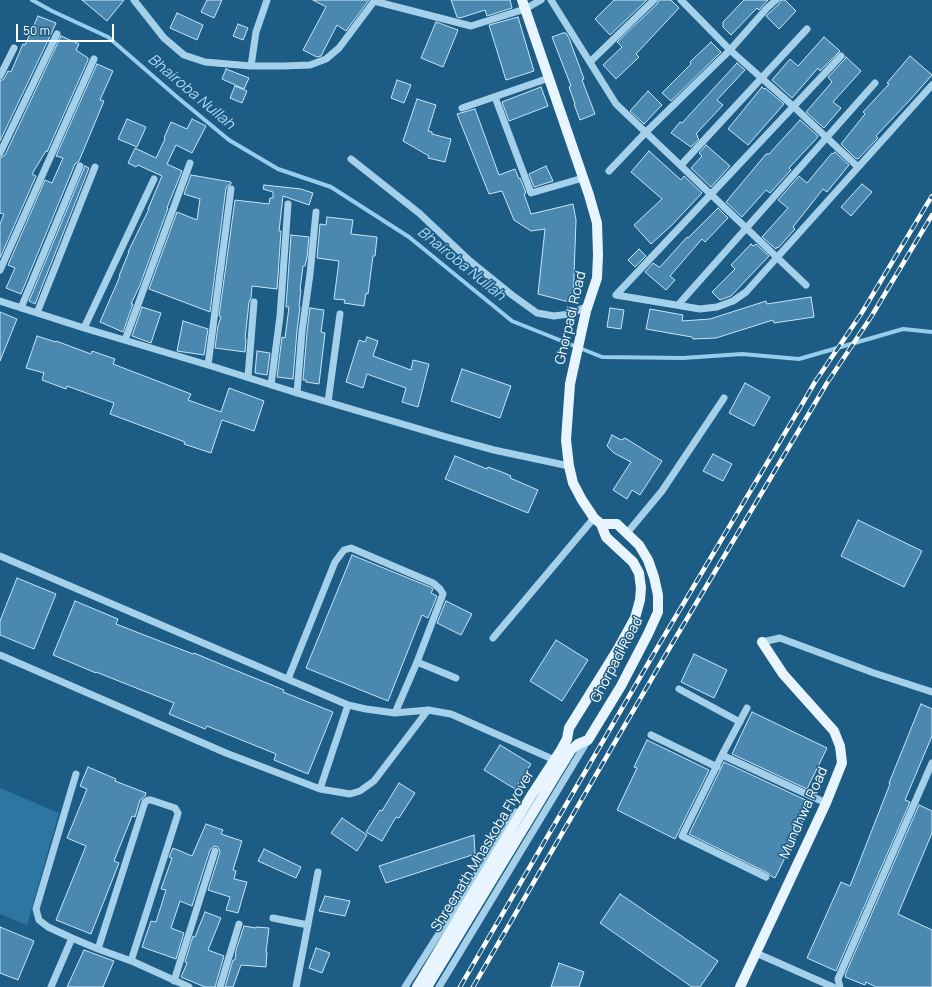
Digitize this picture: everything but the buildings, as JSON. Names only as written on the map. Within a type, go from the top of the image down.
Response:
[{"type":"main road","name":"Ghorpadi Road","points":[[523,4],[589,195],[597,223],[597,278],[587,308],[570,384],[566,440],[569,466],[573,483],[606,537],[633,562],[639,573],[641,588],[640,600],[635,618],[618,649],[568,728]]},
{"type":"main road","name":"Ghorpadi Road","points":[[588,740],[621,686],[658,612],[658,591],[648,560],[639,545],[617,524],[597,521]]},
{"type":"main road","points":[[641,588],[658,591]]},
{"type":"main road","name":"Mundhwa Road","points":[[740,987],[826,803],[842,764],[840,746],[834,732],[783,674],[762,642]]},
{"type":"main road","name":"Shreenath Mhaskoba Flyover","points":[[427,987],[566,750],[568,728]]},
{"type":"main road","name":"Shreenath Mhaskoba Flyover","points":[[417,987],[531,796],[566,750],[588,740]]},
{"type":"street","points":[[134,0],[164,38],[184,55],[205,62],[251,66],[310,65],[326,59],[339,48],[374,1],[471,26],[523,4],[541,0]]},
{"type":"street","points":[[251,66],[256,32],[267,0]]},
{"type":"street","points":[[551,0],[616,104],[806,285]]},
{"type":"street","points":[[590,62],[654,0]]},
{"type":"street","points":[[681,0],[730,50],[858,167]]},
{"type":"street","points":[[609,171],[646,132],[730,50],[767,8],[776,0]]},
{"type":"street","points":[[681,165],[807,29]]},
{"type":"street","points":[[0,153],[56,34]]},
{"type":"street","points":[[0,76],[14,48]]},
{"type":"street","points":[[840,56],[616,296],[700,309],[717,307],[733,301],[746,292],[932,85]]},
{"type":"street","points":[[0,270],[94,59]]},
{"type":"street","points":[[462,108],[549,78]]},
{"type":"street","points":[[678,305],[875,84]]},
{"type":"street","points":[[495,97],[531,193],[583,178]]},
{"type":"street","points":[[351,159],[419,213],[470,261],[537,313],[554,316],[570,314],[587,308]]},
{"type":"street","points":[[125,340],[190,163]]},
{"type":"street","points":[[21,308],[80,166]]},
{"type":"street","points":[[37,313],[95,167]]},
{"type":"street","points":[[84,328],[154,179]]},
{"type":"street","points":[[208,364],[232,189]]},
{"type":"street","points":[[271,385],[280,316],[288,204]]},
{"type":"street","points":[[297,393],[302,331],[310,274],[316,212]]},
{"type":"street","points":[[0,301],[328,402],[494,450],[569,466]]},
{"type":"street","points":[[248,377],[254,302]]},
{"type":"street","points":[[328,402],[340,314]]},
{"type":"street","points":[[626,533],[662,491],[724,398]]},
{"type":"street","points":[[493,638],[597,521]]},
{"type":"street","points":[[288,679],[335,562],[344,550],[351,548],[433,583],[443,594],[417,662],[395,712]]},
{"type":"street","points":[[0,556],[348,705],[366,709],[395,712],[428,710],[451,714],[550,758]]},
{"type":"street","points":[[762,642],[780,638],[932,692]]},
{"type":"street","points":[[0,655],[226,753],[320,789],[350,794],[360,791],[374,781],[428,710]]},
{"type":"street","points":[[417,662],[456,678]]},
{"type":"street","points":[[679,689],[740,722]]},
{"type":"street","points":[[320,789],[348,705]]},
{"type":"street","points":[[747,708],[682,836],[766,877]]},
{"type":"street","points":[[405,987],[568,728]]},
{"type":"street","points":[[651,735],[716,767]]},
{"type":"street","points":[[439,987],[588,740]]},
{"type":"street","points":[[722,755],[826,803]]},
{"type":"street","points":[[840,987],[838,979],[932,763]]},
{"type":"street","points":[[76,774],[36,909],[39,920],[48,927],[72,938],[131,961],[189,987]]},
{"type":"street","points":[[98,948],[145,802],[151,800],[175,808],[178,813],[177,817],[131,961]]},
{"type":"street","points":[[174,980],[215,851]]},
{"type":"street","points":[[296,987],[318,872]]},
{"type":"street","points":[[273,918],[308,925]]},
{"type":"street","points":[[220,987],[239,924]]},
{"type":"street","points":[[51,987],[72,938]]},
{"type":"street","points":[[756,953],[834,987]]},
{"type":"shaded area","points":[[0,788],[59,813],[27,925],[0,914]]},
{"type":"waterway","name":"Bhairoba Nullah","points":[[32,0],[108,37],[229,140],[278,169],[331,187],[409,237],[512,321],[602,357],[683,358],[742,354],[799,359],[903,329],[932,332]]},
{"type":"railway","points":[[460,987],[660,643],[815,382],[861,314],[932,196]]},
{"type":"railway","points":[[473,987],[669,649],[827,383],[871,317],[932,215]]}]
